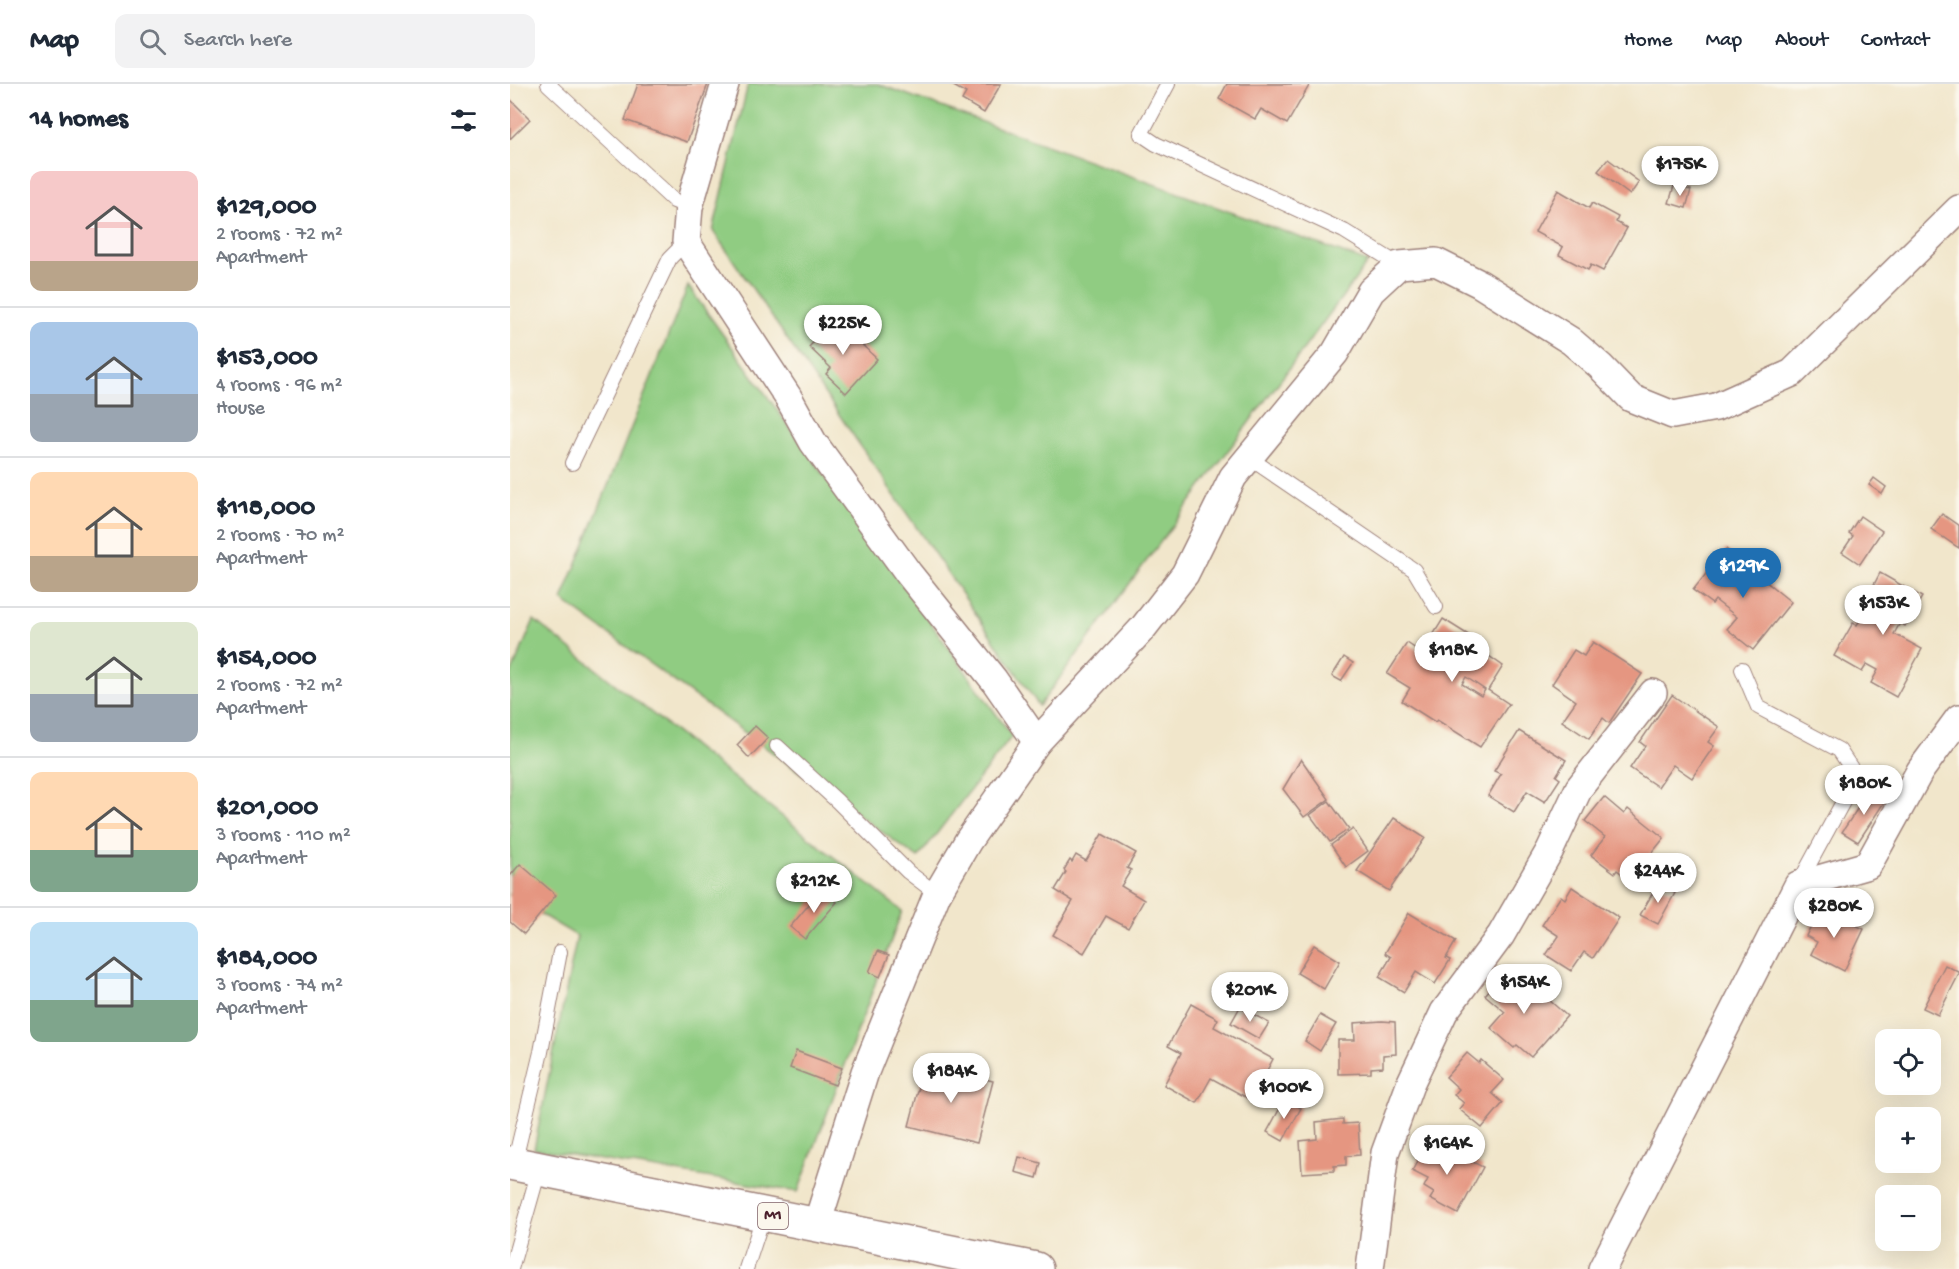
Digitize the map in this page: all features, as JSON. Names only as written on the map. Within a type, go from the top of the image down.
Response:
[{"type":"highway","name":"M1","points":[[521,1166],[817,1224],[970,1262],[1036,1269]]},
{"type":"street","points":[[725,84],[689,207],[686,242],[788,397],[813,442],[909,574],[994,680],[1037,742]]},
{"type":"street","points":[[817,1224],[865,1072],[937,894],[968,841],[1037,742],[1143,628],[1185,574],[1233,477],[1335,354],[1371,291],[1399,265],[1436,262],[1480,284],[1571,341],[1600,366],[1630,398],[1673,415],[1716,407],[1792,373],[1959,209]]},
{"type":"street","points":[[1370,1269],[1385,1153],[1411,1082],[1444,1012],[1501,935],[1550,850],[1579,788],[1653,693]]},
{"type":"street","points":[[1602,1269],[1798,885],[1868,865],[1920,771],[1959,718]]},
{"type":"lane","points":[[548,84],[674,201],[689,207]]},
{"type":"lane","points":[[1168,84],[1141,134],[1156,144],[1344,231],[1399,265]]},
{"type":"lane","points":[[572,463],[670,258],[686,242]]},
{"type":"lane","points":[[1248,457],[1414,570],[1436,608]]},
{"type":"lane","points":[[1742,669],[1758,707],[1839,750],[1851,768],[1850,789],[1798,885]]},
{"type":"lane","points":[[777,746],[837,801],[908,872],[937,894]]},
{"type":"lane","points":[[511,1269],[521,1166],[560,952]]},
{"type":"lane","points":[[746,1269],[764,1214]]},
{"type":"green space","points":[[748,84],[878,84],[1368,262],[1039,706],[713,231]]},
{"type":"green space","points":[[688,286],[1012,736],[918,858],[562,600]]},
{"type":"green space","points":[[534,620],[902,911],[798,1192],[534,1149],[577,936],[510,896],[510,676]]},
{"type":"building","points":[[638,84],[708,84],[687,142],[625,120]]},
{"type":"building","points":[[950,84],[1001,84],[984,113],[962,100],[966,93]]},
{"type":"building","points":[[1227,84],[1310,84],[1287,124],[1261,109],[1255,119],[1219,99]]},
{"type":"building","points":[[510,99],[530,119],[510,139]]},
{"type":"building","points":[[1608,159],[1639,182],[1630,195],[1598,171]]},
{"type":"building","points":[[1674,186],[1691,190],[1686,208],[1669,203]]},
{"type":"building","points":[[1558,190],[1589,208],[1592,203],[1618,217],[1616,222],[1627,228],[1603,271],[1591,265],[1588,270],[1559,255],[1563,247],[1535,232]]},
{"type":"building","points":[[846,312],[875,318],[873,329],[843,323]]},
{"type":"building","points":[[835,319],[877,359],[846,393],[826,374],[831,368],[809,347]]},
{"type":"building","points":[[1874,478],[1886,487],[1882,494],[1869,485]]},
{"type":"building","points":[[1942,514],[1959,526],[1959,548],[1931,529]]},
{"type":"building","points":[[1860,516],[1882,531],[1860,564],[1842,552],[1853,536],[1849,533]]},
{"type":"building","points":[[1726,549],[1744,564],[1742,567],[1762,583],[1765,581],[1791,602],[1753,650],[1727,629],[1737,617],[1715,600],[1712,604],[1693,590]]},
{"type":"building","points":[[1880,573],[1922,597],[1905,626],[1900,623],[1894,634],[1922,649],[1896,697],[1871,683],[1878,670],[1867,664],[1862,672],[1834,656],[1853,623],[1857,625],[1871,600],[1867,598]]},
{"type":"building","points":[[1443,619],[1486,646],[1482,651],[1503,666],[1488,690],[1509,704],[1480,747],[1402,701],[1410,688],[1387,674],[1407,643],[1422,653]],"holes":[[[1466,677],[1485,690],[1481,696],[1462,684]]]},
{"type":"building","points":[[1593,642],[1642,674],[1609,723],[1603,718],[1589,739],[1562,721],[1576,701],[1552,684],[1574,650],[1584,656]]},
{"type":"building","points":[[1344,657],[1353,663],[1341,681],[1332,676]]},
{"type":"building","points":[[1672,695],[1719,727],[1708,742],[1714,746],[1692,778],[1673,765],[1658,787],[1630,768],[1645,746],[1640,742]]},
{"type":"building","points":[[755,726],[768,738],[749,758],[737,745]]},
{"type":"building","points":[[1519,731],[1566,760],[1556,776],[1560,779],[1545,802],[1527,791],[1514,812],[1488,796],[1501,774],[1494,771]]},
{"type":"building","points":[[1301,759],[1329,799],[1304,817],[1283,789]]},
{"type":"building","points":[[1869,791],[1885,801],[1858,842],[1842,832]]},
{"type":"building","points":[[1604,797],[1624,814],[1628,809],[1664,838],[1630,880],[1617,870],[1615,873],[1591,855],[1605,837],[1585,821]]},
{"type":"building","points":[[1329,801],[1349,829],[1330,842],[1310,815]]},
{"type":"building","points":[[1394,818],[1425,838],[1389,891],[1357,871]]},
{"type":"building","points":[[1353,829],[1368,851],[1346,867],[1331,845]]},
{"type":"building","points":[[1102,834],[1136,853],[1127,868],[1131,870],[1121,886],[1144,900],[1128,928],[1106,916],[1084,953],[1053,935],[1073,901],[1055,890],[1070,860],[1072,862],[1076,855],[1086,861]]},
{"type":"building","points":[[520,864],[556,895],[524,934],[510,922],[510,876]]},
{"type":"building","points":[[1658,884],[1675,893],[1658,924],[1640,915]]},
{"type":"building","points":[[1572,887],[1619,918],[1593,958],[1584,952],[1571,971],[1546,955],[1559,936],[1542,925],[1561,896],[1565,899]]},
{"type":"building","points":[[822,889],[837,902],[805,939],[790,927]]},
{"type":"building","points":[[1820,908],[1864,929],[1844,971],[1811,954],[1817,942],[1806,936]]},
{"type":"building","points":[[1409,913],[1456,941],[1446,958],[1450,960],[1435,984],[1416,972],[1404,992],[1379,977],[1391,957],[1385,953]]},
{"type":"building","points":[[1314,945],[1340,961],[1324,989],[1297,973]]},
{"type":"building","points":[[878,951],[889,955],[880,977],[869,972]]},
{"type":"building","points":[[1945,965],[1959,974],[1938,1015],[1923,1008]]},
{"type":"building","points":[[1504,973],[1524,990],[1530,983],[1567,1016],[1531,1057],[1517,1045],[1514,1048],[1491,1028],[1505,1012],[1485,995]]},
{"type":"building","points":[[1191,1004],[1218,1019],[1214,1027],[1273,1059],[1251,1100],[1211,1078],[1197,1103],[1164,1085],[1181,1053],[1168,1046]]},
{"type":"building","points":[[1240,1007],[1269,1023],[1259,1039],[1231,1023]]},
{"type":"building","points":[[1320,1015],[1336,1024],[1320,1051],[1305,1041]]},
{"type":"building","points":[[1395,1022],[1396,1054],[1383,1055],[1383,1067],[1371,1068],[1371,1073],[1338,1074],[1338,1040],[1355,1040],[1354,1023]]},
{"type":"building","points":[[796,1051],[842,1068],[835,1085],[790,1068]]},
{"type":"building","points":[[1467,1053],[1479,1063],[1481,1060],[1504,1080],[1492,1093],[1503,1103],[1482,1128],[1459,1109],[1464,1103],[1454,1095],[1459,1089],[1446,1077]]},
{"type":"building","points":[[925,1064],[993,1081],[977,1143],[909,1126]]},
{"type":"building","points":[[1285,1099],[1301,1108],[1283,1141],[1267,1132]]},
{"type":"building","points":[[1343,1119],[1343,1124],[1358,1123],[1360,1155],[1346,1156],[1346,1165],[1334,1166],[1334,1171],[1302,1173],[1300,1141],[1317,1139],[1316,1122]]},
{"type":"building","points":[[1428,1142],[1483,1167],[1458,1214],[1430,1199],[1434,1193],[1424,1187],[1428,1179],[1412,1171]]},
{"type":"building","points":[[1019,1157],[1041,1163],[1037,1178],[1015,1172]]}]
